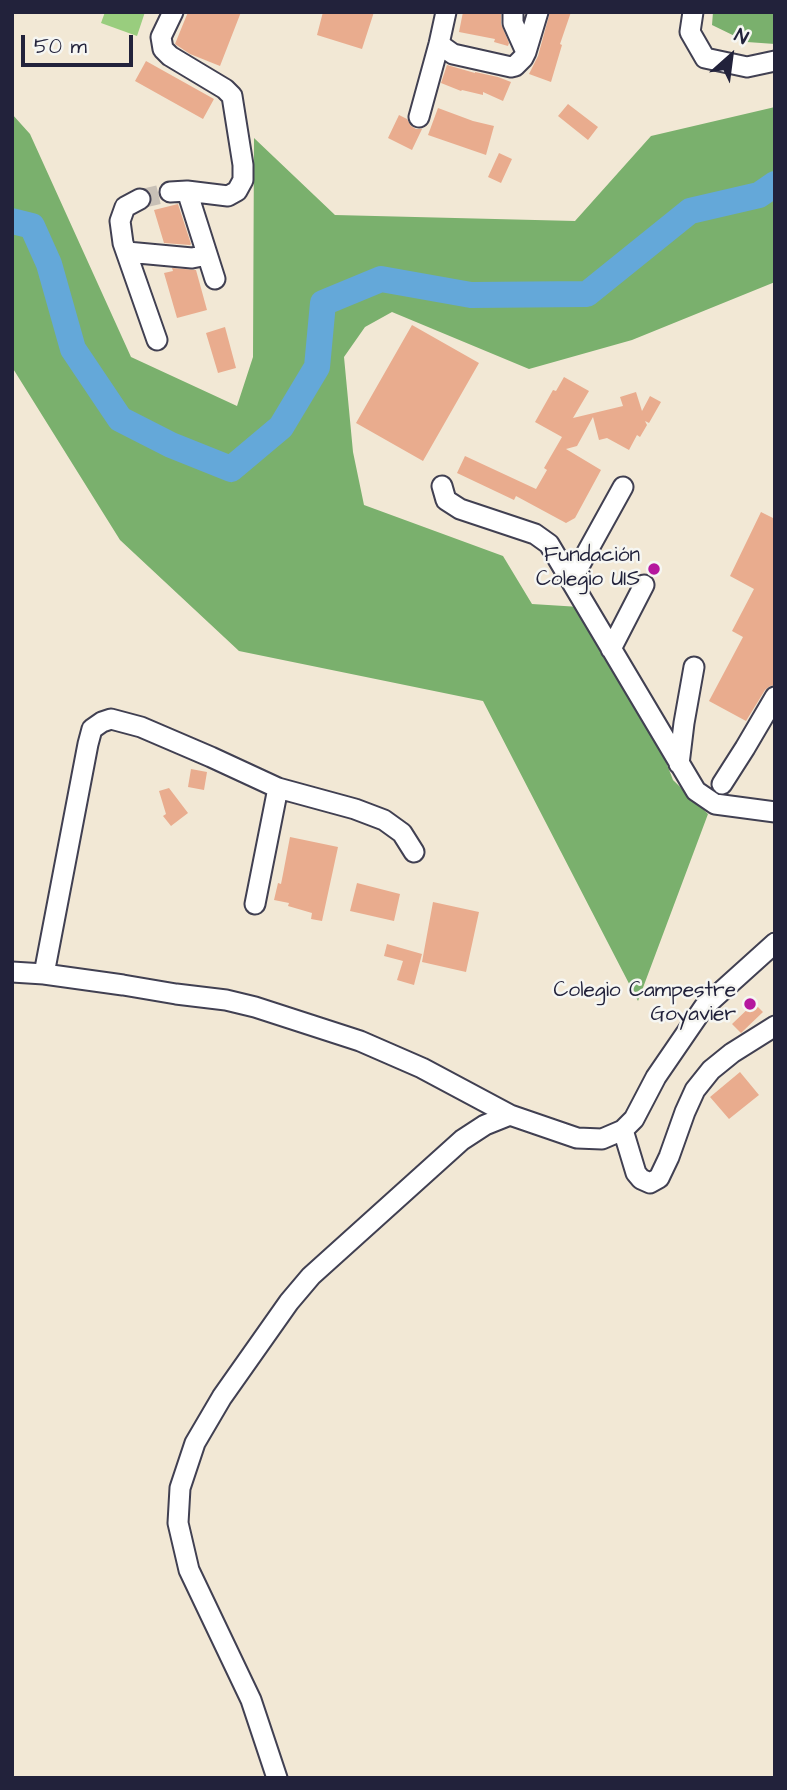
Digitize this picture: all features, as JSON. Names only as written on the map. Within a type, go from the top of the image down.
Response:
[{"type":"street","points":[[173,12],[161,37],[163,49],[214,81],[232,96],[243,165],[243,180],[237,191],[228,196],[178,191],[215,279]]},
{"type":"street","points":[[419,117],[446,12]]},
{"type":"street","points":[[513,12],[513,23],[526,52]]},
{"type":"street","points":[[439,44],[453,54],[511,67],[520,62],[526,52],[538,12]]},
{"type":"street","points":[[693,12],[690,32],[705,58],[747,67],[775,61]]},
{"type":"street","points":[[141,199],[125,206],[120,221],[123,243],[157,340]]},
{"type":"street","points":[[127,252],[192,258],[207,255]]},
{"type":"street","points":[[442,486],[446,500],[460,509],[535,534],[549,544],[696,791],[715,804],[775,812]]},
{"type":"street","points":[[571,581],[623,487]]},
{"type":"street","points":[[611,649],[645,585]]},
{"type":"street","points":[[679,764],[694,667]]},
{"type":"street","points":[[722,784],[775,697]]},
{"type":"street","points":[[44,974],[92,729],[111,719],[141,727],[278,788],[355,809],[384,820],[402,833],[414,852]]},
{"type":"street","points":[[255,904],[278,788]]},
{"type":"street","points":[[12,972],[44,974],[226,1000],[278,1014],[360,1041],[422,1068],[510,1115],[576,1138],[602,1139],[624,1130],[634,1119],[656,1077],[704,1007],[775,943]]},
{"type":"street","points":[[624,1130],[636,1173],[650,1183],[659,1178],[695,1090],[711,1070],[775,1026]]},
{"type":"street","points":[[277,1778],[251,1700],[189,1570],[178,1523],[180,1488],[195,1443],[222,1397],[289,1302],[311,1276],[462,1140],[485,1125],[510,1115]]},
{"type":"green space","points":[[105,12],[145,12],[137,36],[101,23]]},
{"type":"green space","points":[[713,12],[775,12],[775,44],[747,42],[712,25]]},
{"type":"green space","points":[[775,107],[775,282],[632,340],[529,369],[392,312],[365,327],[344,357],[353,452],[364,505],[503,556],[532,604],[580,607],[655,733],[673,780],[708,814],[638,1001],[483,701],[239,651],[120,540],[12,367],[12,114],[30,134],[131,357],[237,406],[253,357],[254,138],[335,215],[575,221],[651,136]]},
{"type":"building","points":[[188,12],[241,12],[220,66],[190,54],[175,44]]},
{"type":"building","points":[[323,12],[374,12],[362,49],[317,35]]},
{"type":"building","points":[[463,12],[501,12],[501,24],[508,46],[494,42],[495,39],[459,32]]},
{"type":"building","points":[[550,12],[571,12],[551,82],[529,74],[538,56]]},
{"type":"building","points":[[146,61],[214,99],[203,119],[135,81]]},
{"type":"building","points":[[447,65],[511,82],[503,101],[483,92],[483,95],[461,91],[441,83]]},
{"type":"building","points":[[568,104],[598,127],[588,140],[558,116]]},
{"type":"building","points":[[438,108],[494,126],[486,155],[428,135]]},
{"type":"building","points":[[399,115],[407,119],[411,126],[422,129],[412,150],[388,138]]},
{"type":"building","points":[[499,153],[512,159],[501,183],[488,177]]},
{"type":"building","points":[[178,204],[190,245],[164,243],[154,210]]},
{"type":"building","points":[[172,268],[196,270],[207,310],[177,318],[164,273],[173,271]]},
{"type":"building","points":[[412,325],[479,363],[423,461],[356,423]]},
{"type":"building","points":[[225,327],[236,368],[218,373],[206,333]]},
{"type":"building","points":[[564,377],[589,391],[573,418],[623,406],[620,397],[636,392],[642,411],[650,396],[661,402],[649,423],[645,421],[647,425],[640,437],[637,435],[629,450],[607,438],[599,440],[593,417],[577,446],[566,449],[601,470],[575,518],[566,523],[516,496],[514,500],[457,473],[465,456],[536,489],[547,470],[544,468],[562,437],[535,422],[553,390],[556,391]]},
{"type":"building","points":[[761,512],[775,519],[775,685],[765,690],[746,721],[709,701],[743,637],[732,631],[754,589],[730,576]]},
{"type":"building","points":[[191,769],[207,772],[204,790],[188,787]]},
{"type":"building","points":[[169,788],[188,813],[171,826],[163,816],[166,814],[159,791]]},
{"type":"building","points":[[290,837],[338,847],[322,921],[311,919],[312,913],[274,900],[278,883],[281,884]]},
{"type":"building","points":[[357,883],[400,894],[394,921],[350,911]]},
{"type":"building","points":[[433,902],[479,912],[466,972],[422,962]]},
{"type":"building","points":[[387,944],[422,954],[414,985],[397,980],[403,961],[384,956]]},
{"type":"building","points":[[754,1003],[763,1012],[741,1033],[732,1024]]},
{"type":"building","points":[[740,1072],[759,1095],[729,1119],[710,1097]]},
{"type":"waterway","points":[[12,221],[32,226],[49,264],[73,349],[120,419],[171,445],[231,469],[281,427],[317,367],[323,303],[381,279],[471,295],[587,294],[690,211],[759,195],[775,184]]},
{"type":"tunnel","points":[[140,199],[170,192]]},
{"type":"place","name":"Fundación Colegio UIS","points":[[654,569]]},
{"type":"place","name":"Colegio Campestre Goyavier","points":[[750,1004]]}]
